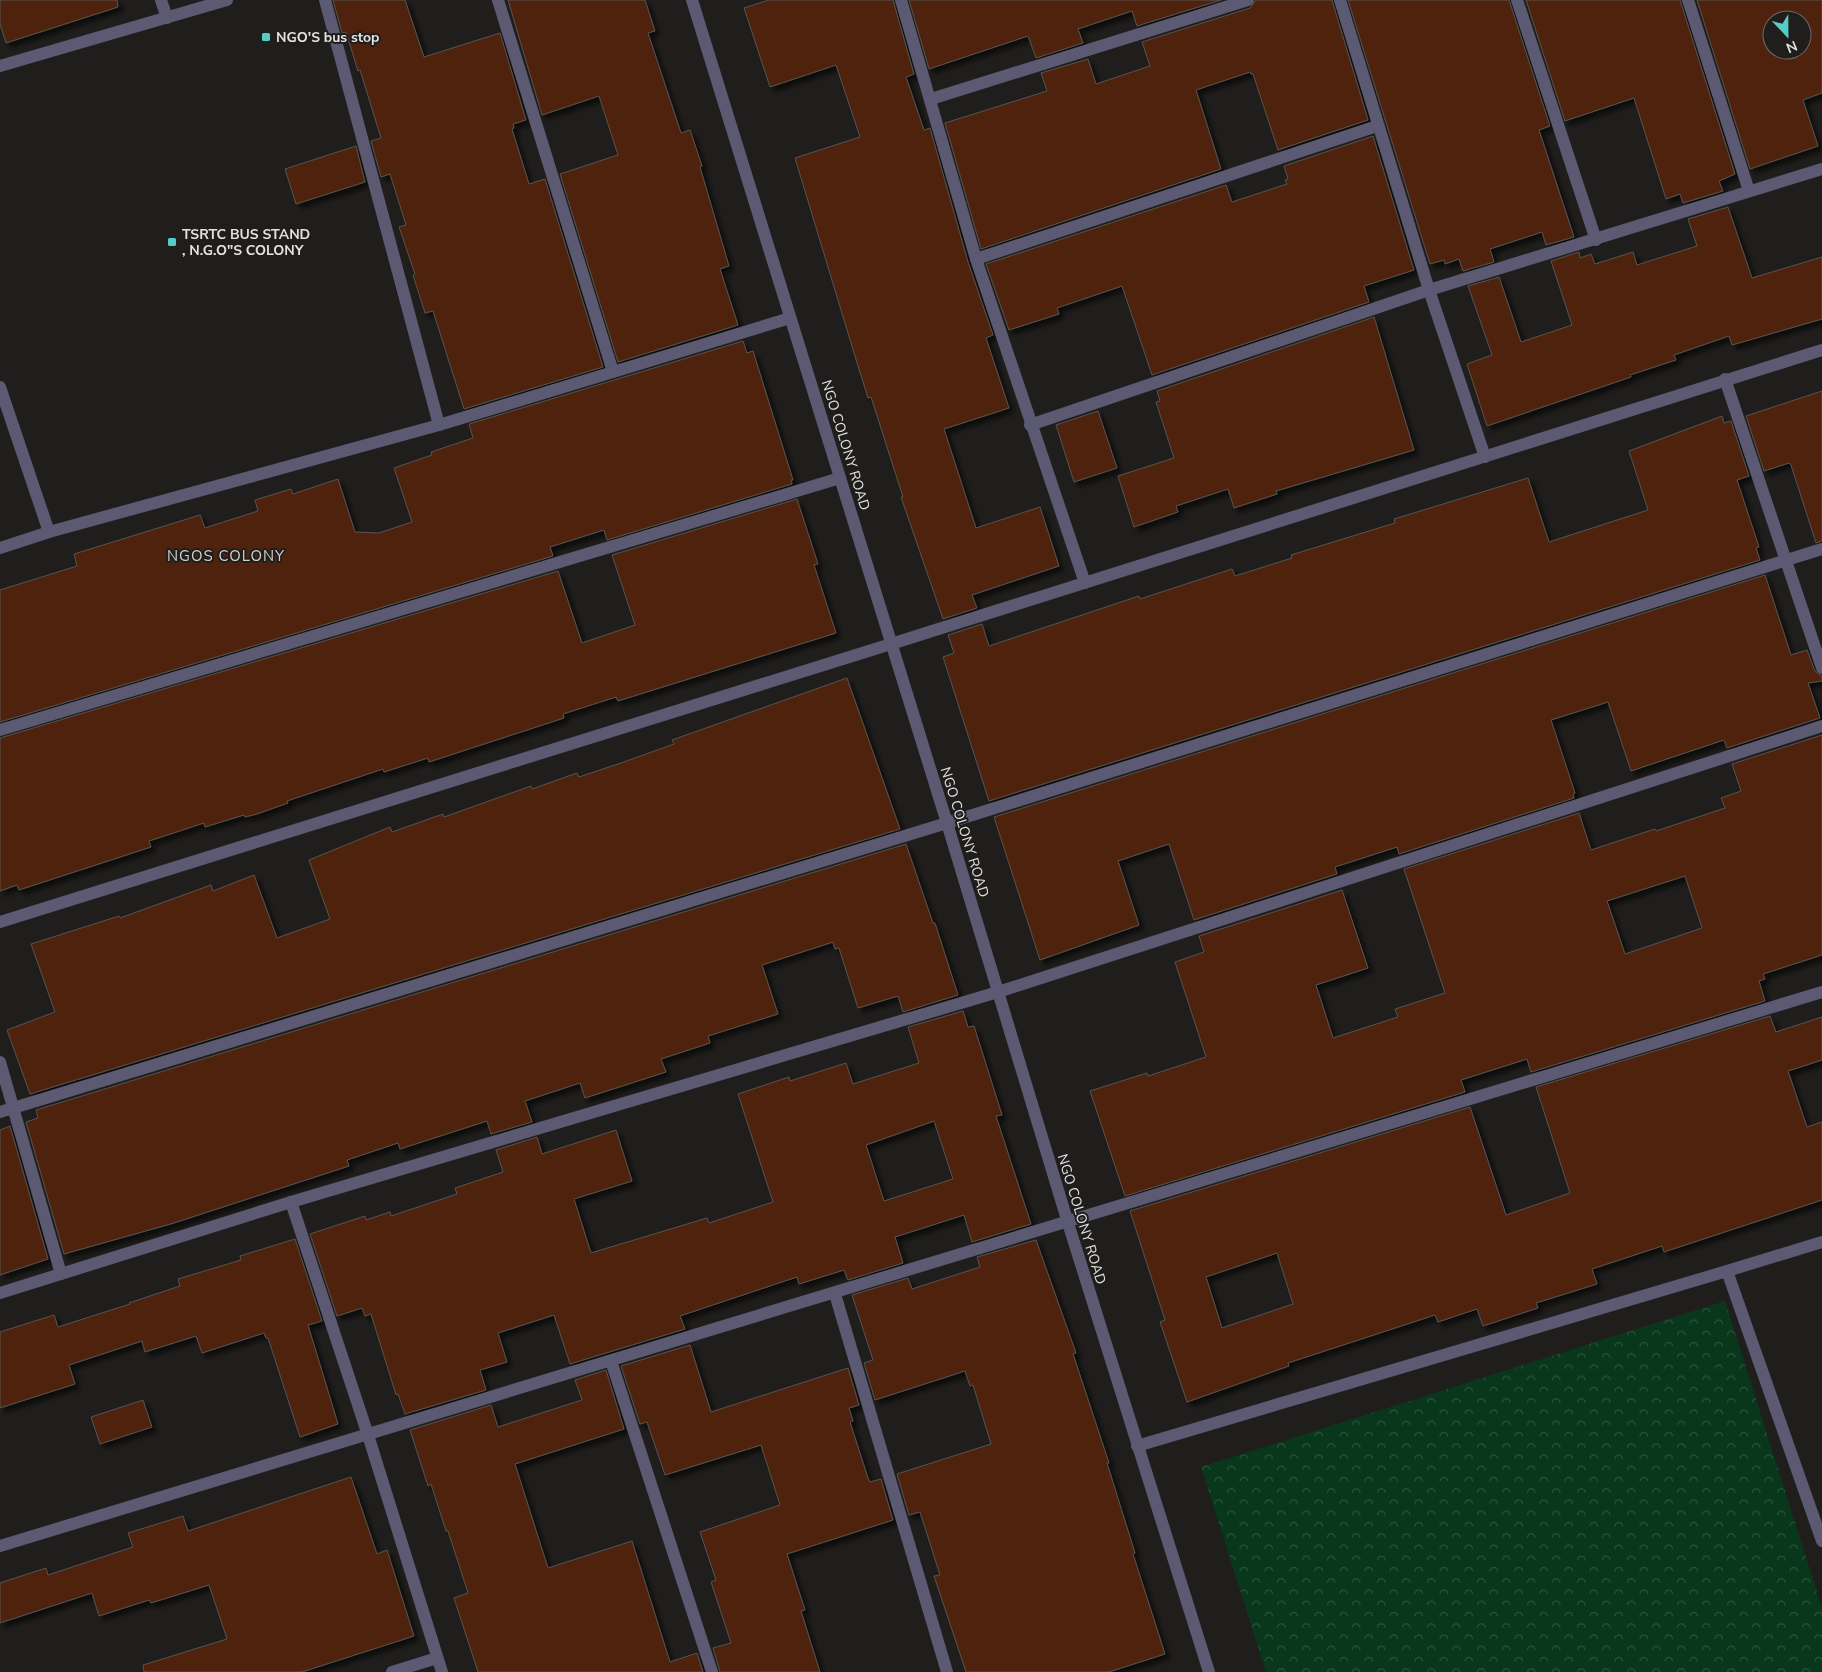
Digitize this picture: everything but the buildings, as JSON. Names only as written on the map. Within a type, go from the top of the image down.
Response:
[{"type":"street","points":[[161,0],[167,18]]},
{"type":"street","points":[[0,66],[227,0]]},
{"type":"street","points":[[325,0],[439,425]]},
{"type":"street","points":[[498,0],[613,372]]},
{"type":"street","points":[[901,0],[976,259],[1030,425],[1085,583]]},
{"type":"street","points":[[931,99],[1248,0]]},
{"type":"street","points":[[1340,0],[1429,290],[1485,457]]},
{"type":"street","points":[[1517,0],[1596,240]]},
{"type":"street","points":[[1688,0],[1749,191]]},
{"type":"street","name":"NGO COLONY ROAD","points":[[695,1],[790,318],[947,823],[1068,1223],[1209,1672]]},
{"type":"street","points":[[976,259],[1378,126]]},
{"type":"street","points":[[1030,425],[1429,290],[1822,169]]},
{"type":"street","points":[[0,548],[49,532],[439,425],[790,318]]},
{"type":"street","points":[[0,922],[892,644],[1485,457],[1725,379],[1822,350]]},
{"type":"street","points":[[1725,379],[1822,668]]},
{"type":"street","points":[[0,387],[49,532]]},
{"type":"street","points":[[0,730],[840,478]]},
{"type":"street","points":[[0,1112],[947,823],[1822,549]]},
{"type":"street","points":[[0,1293],[291,1202],[998,992],[1822,726]]},
{"type":"street","points":[[0,1546],[1068,1223],[1822,992]]},
{"type":"street","points":[[0,1062],[60,1274]]},
{"type":"street","points":[[291,1202],[368,1435],[442,1672]]},
{"type":"street","points":[[1137,1446],[1822,1242]]},
{"type":"street","points":[[1728,1271],[1822,1541]]},
{"type":"street","points":[[834,1294],[947,1672]]},
{"type":"street","points":[[611,1361],[712,1672]]},
{"type":"street","points":[[392,1672],[437,1658]]},
{"type":"green space","points":[[1725,1301],[1822,1608],[1822,1672],[1266,1672],[1201,1467]]},
{"type":"place","name":"NGO'S bus stop","points":[[266,37]]},
{"type":"place","name":"TSRTC BUS STAND , N.G.O\"S COLONY","points":[[172,242]]},
{"type":"district","name":"NGOS COLONY","points":[[226,556]]}]
